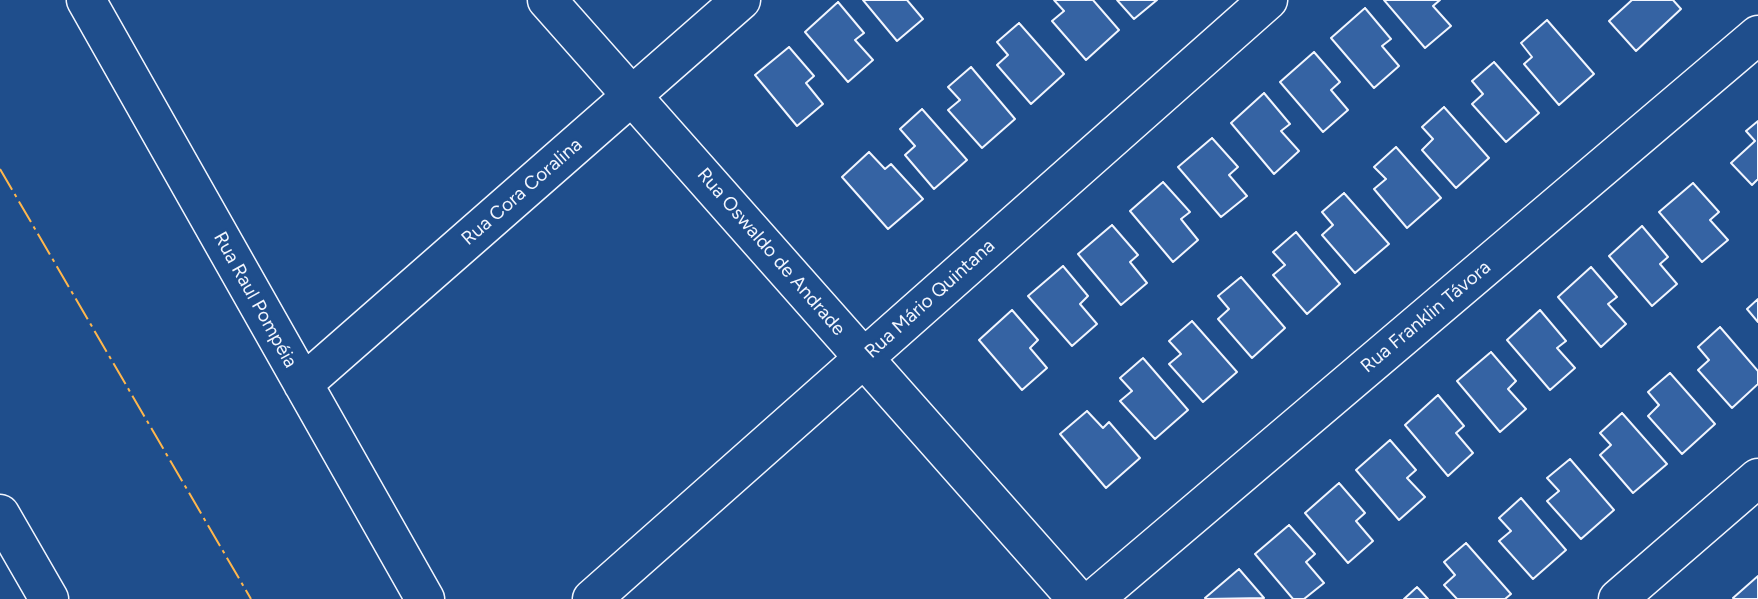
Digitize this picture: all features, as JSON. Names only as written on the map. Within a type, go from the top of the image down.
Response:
[{"type":"street","name":"Rua Raul Pompéia","points":[[86,0],[425,599]]},
{"type":"street","name":"Rua Oswaldo de Andrade","points":[[547,0],[1077,599]]},
{"type":"street","name":"Rua Cora Coralina","points":[[303,384],[741,0]]},
{"type":"street","name":"Rua Mário Quintana","points":[[592,599],[1268,0]]},
{"type":"street","name":"Rua Franklin Távora","points":[[1094,599],[1758,35]]},
{"type":"street","points":[[1618,599],[1758,478]]},
{"type":"street","points":[[0,514],[49,599]]},
{"type":"building","points":[[863,0],[907,0],[923,19],[897,41]]},
{"type":"building","points":[[1054,0],[1093,0],[1119,30],[1086,60],[1052,21],[1064,11]]},
{"type":"building","points":[[1117,0],[1157,0],[1134,19]]},
{"type":"building","points":[[1384,0],[1440,0],[1433,6],[1451,26],[1425,48]]},
{"type":"building","points":[[1632,0],[1673,0],[1681,9],[1636,51],[1609,21]]},
{"type":"building","points":[[838,2],[864,33],[855,40],[873,60],[848,82],[805,32]]},
{"type":"building","points":[[1365,8],[1391,39],[1382,46],[1399,66],[1374,88],[1331,38]]},
{"type":"building","points":[[1547,20],[1594,74],[1559,105],[1524,64],[1532,57],[1521,43]]},
{"type":"building","points":[[1019,23],[1064,74],[1031,104],[997,65],[1008,55],[997,42]]},
{"type":"building","points":[[789,47],[814,76],[806,83],[823,104],[797,126],[755,75]]},
{"type":"building","points":[[1314,52],[1340,82],[1331,90],[1348,110],[1323,132],[1280,82]]},
{"type":"building","points":[[1494,62],[1539,113],[1506,142],[1472,104],[1483,94],[1472,81]]},
{"type":"building","points":[[971,67],[1015,119],[982,148],[948,110],[960,100],[948,87]]},
{"type":"building","points":[[1264,93],[1290,124],[1281,131],[1299,151],[1274,174],[1231,123]]},
{"type":"building","points":[[1444,107],[1489,158],[1456,188],[1422,150],[1433,139],[1422,127]]},
{"type":"building","points":[[922,109],[967,160],[934,189],[905,155],[915,146],[900,129]]},
{"type":"building","points":[[1758,121],[1758,179],[1752,185],[1731,163],[1755,141],[1746,131]]},
{"type":"building","points":[[1212,138],[1238,167],[1229,175],[1247,196],[1221,217],[1178,167]]},
{"type":"building","points":[[1396,147],[1441,198],[1407,228],[1374,189],[1386,179],[1374,167]]},
{"type":"building","points":[[869,152],[885,169],[891,164],[923,199],[888,229],[842,177]]},
{"type":"building","points":[[1163,182],[1190,212],[1181,219],[1198,240],[1173,262],[1130,211]]},
{"type":"building","points":[[1693,183],[1719,212],[1710,220],[1728,240],[1702,262],[1659,212]]},
{"type":"building","points":[[1344,193],[1389,244],[1355,273],[1322,235],[1333,225],[1322,212]]},
{"type":"building","points":[[1112,225],[1138,255],[1130,262],[1147,283],[1121,305],[1078,254]]},
{"type":"building","points":[[1642,226],[1668,257],[1660,264],[1677,284],[1652,306],[1609,256]]},
{"type":"building","points":[[1296,232],[1340,284],[1307,314],[1273,275],[1285,265],[1273,252]]},
{"type":"building","points":[[1063,266],[1088,296],[1080,304],[1097,324],[1072,346],[1028,296]]},
{"type":"building","points":[[1591,267],[1617,297],[1608,304],[1626,324],[1601,347],[1558,297]]},
{"type":"building","points":[[1241,277],[1285,328],[1252,358],[1218,319],[1229,309],[1218,296]]},
{"type":"building","points":[[1758,299],[1758,322],[1747,309]]},
{"type":"building","points":[[1012,310],[1038,340],[1030,348],[1047,368],[1022,390],[979,340]]},
{"type":"building","points":[[1540,310],[1566,341],[1557,348],[1575,368],[1550,390],[1507,340]]},
{"type":"building","points":[[1192,321],[1237,372],[1203,402],[1169,364],[1181,354],[1169,341]]},
{"type":"building","points":[[1720,327],[1758,371],[1758,384],[1732,408],[1698,370],[1709,360],[1698,347]]},
{"type":"building","points":[[1491,352],[1516,381],[1508,389],[1526,409],[1500,432],[1457,381]]},
{"type":"building","points":[[1143,358],[1188,410],[1155,439],[1120,401],[1132,391],[1120,378]]},
{"type":"building","points":[[1670,373],[1715,424],[1682,454],[1648,416],[1659,405],[1648,392]]},
{"type":"building","points":[[1438,395],[1464,426],[1456,433],[1473,453],[1448,476],[1405,425]]},
{"type":"building","points":[[1087,411],[1103,428],[1109,422],[1140,458],[1106,488],[1060,434]]},
{"type":"building","points":[[1622,413],[1667,464],[1633,493],[1600,455],[1611,445],[1600,433]]},
{"type":"building","points":[[1390,440],[1416,470],[1407,478],[1425,497],[1399,520],[1356,470]]},
{"type":"building","points":[[1570,459],[1614,510],[1581,539],[1547,501],[1559,491],[1547,478]]},
{"type":"building","points":[[1339,483],[1365,513],[1356,521],[1373,541],[1348,563],[1305,513]]},
{"type":"building","points":[[1521,498],[1566,550],[1533,579],[1499,541],[1511,531],[1499,518]]},
{"type":"building","points":[[1289,525],[1315,554],[1306,562],[1324,583],[1304,599],[1293,599],[1255,554]]},
{"type":"building","points":[[1466,543],[1511,594],[1505,599],[1457,599],[1444,585],[1455,575],[1444,562]]},
{"type":"building","points":[[1239,569],[1264,598],[1205,598]]},
{"type":"building","points":[[1758,576],[1758,599],[1733,598]]},
{"type":"building","points":[[1417,587],[1428,599],[1404,599]]},
{"type":"power","points":[[0,169],[251,599]]}]
